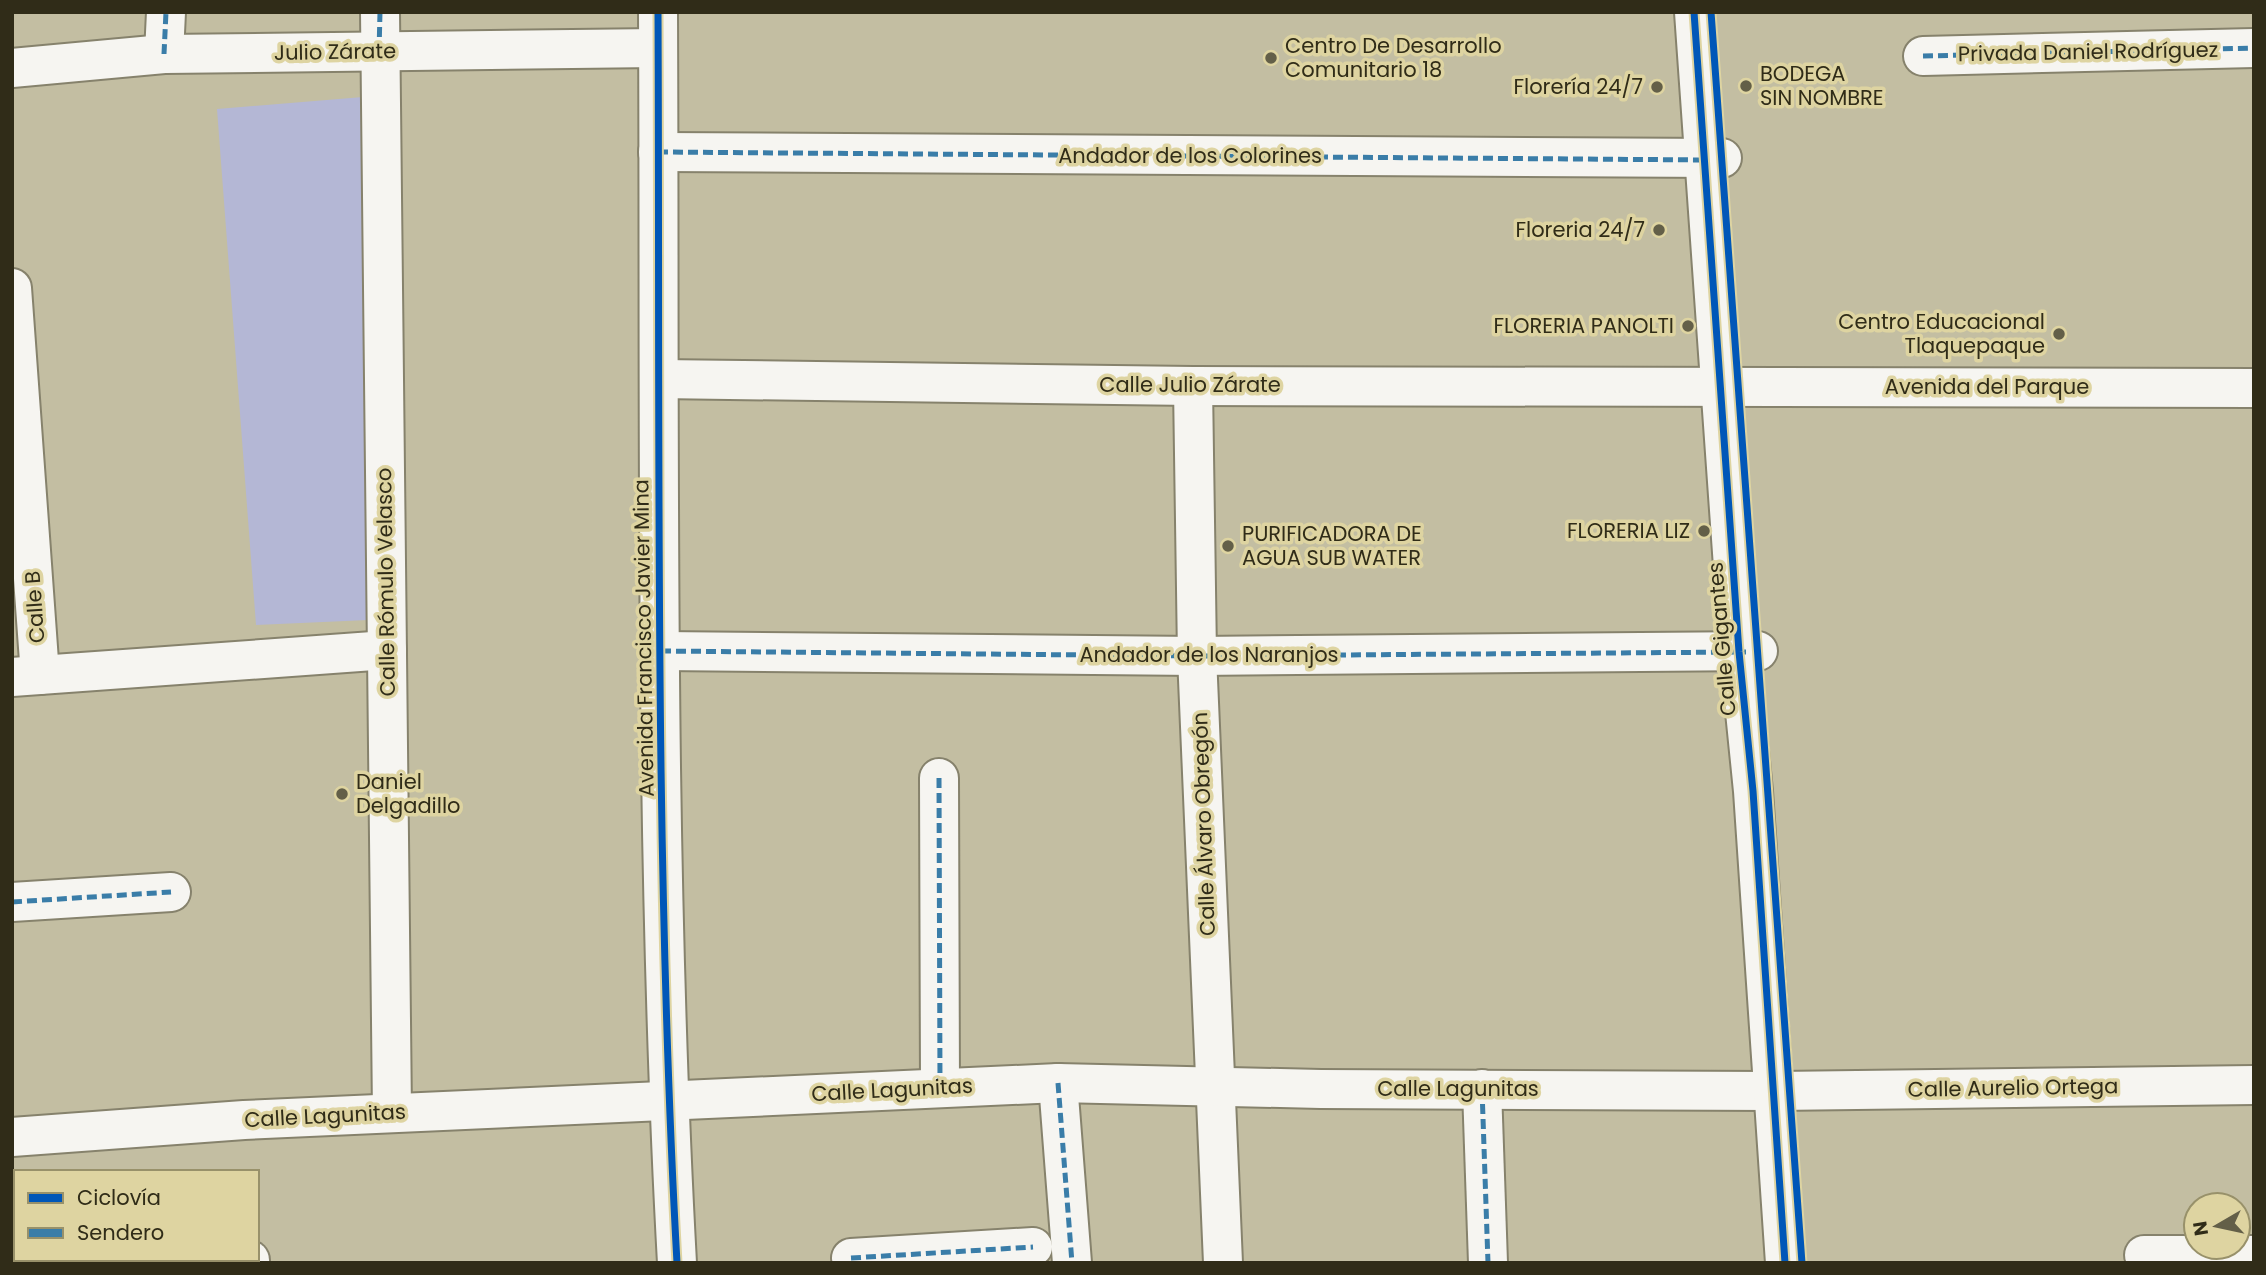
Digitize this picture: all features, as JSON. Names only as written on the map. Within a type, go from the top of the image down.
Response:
[{"type":"street","points":[[164,54],[166,12]]},
{"type":"street","name":"Calle Rómulo Velasco","points":[[380,12],[392,1113]]},
{"type":"street","name":"Calle Gigantes","points":[[1694,12],[1713,159],[1721,386],[1748,651],[1753,791],[1785,1263]]},
{"type":"street","name":"Julio Zárate","points":[[12,68],[164,54],[379,52],[658,30]]},
{"type":"street","name":"Avenida Francisco Javier Mina","points":[[658,30],[661,651],[668,1100],[677,1263]]},
{"type":"street","name":"Privada Daniel Rodríguez","points":[[1923,56],[2254,48]]},
{"type":"street","name":"Andador de los Colorines","points":[[658,152],[1713,159]]},
{"type":"street","name":"Calle B","points":[[12,288],[26,676],[387,650]]},
{"type":"street","name":"Calle Julio Zárate","points":[[659,379],[1193,386],[1721,386]]},
{"type":"street","name":"Calle Álvaro Obregón","points":[[1193,386],[1197,656],[1223,1263]]},
{"type":"street","name":"Avenida del Parque","points":[[1721,386],[2254,388]]},
{"type":"street","name":"Andador de los Naranjos","points":[[661,651],[1197,656],[1748,651]]},
{"type":"street","points":[[939,778],[940,1087]]},
{"type":"street","points":[[12,902],[171,892]]},
{"type":"street","points":[[1058,1083],[1072,1263]]},
{"type":"street","name":"Calle Lagunitas","points":[[12,1137],[392,1113],[1058,1083],[1214,1087],[1772,1091]]},
{"type":"street","name":"Calle Aurelio Ortega","points":[[1772,1091],[2254,1085]]},
{"type":"street","points":[[1482,1089],[1488,1263]]},
{"type":"street","points":[[851,1258],[937,1258],[1033,1247]]},
{"type":"street","points":[[2144,1255],[2254,1255]]},
{"type":"shaded area","points":[[363,97],[368,620],[256,625],[217,109]]},
{"type":"marked path","points":[[164,54],[166,12]]},
{"type":"marked path","points":[[379,52],[380,12]]},
{"type":"marked path","points":[[1923,56],[2254,48]]},
{"type":"marked path","points":[[658,152],[1708,160]]},
{"type":"marked path","points":[[661,651],[1197,656],[1746,652]]},
{"type":"marked path","points":[[939,778],[940,1088]]},
{"type":"marked path","points":[[12,902],[171,892]]},
{"type":"marked path","points":[[1058,1083],[1072,1263]]},
{"type":"marked path","points":[[1482,1089],[1488,1263]]},
{"type":"marked path","points":[[851,1258],[1033,1247]]},
{"type":"cycle path","points":[[658,12],[661,794],[677,1263]]},
{"type":"cycle path","points":[[1694,12],[1739,652],[1753,791],[1785,1263]]},
{"type":"cycle path","points":[[1711,12],[1802,1263]]},
{"type":"place","name":"Centro De Desarrollo Comunitario 18","points":[[1271,58]]},
{"type":"place","name":"BODEGA SIN NOMBRE","points":[[1746,86]]},
{"type":"place","name":"Florería 24/7","points":[[1657,87]]},
{"type":"place","name":"Floreria 24/7","points":[[1659,230]]},
{"type":"place","name":"FLORERIA PANOLTI","points":[[1688,326]]},
{"type":"place","name":"Centro Educacional Tlaquepaque","points":[[2059,334]]},
{"type":"place","name":"FLORERIA LIZ","points":[[1704,531]]},
{"type":"place","name":"PURIFICADORA DE AGUA SUB WATER","points":[[1228,546]]},
{"type":"place","name":"Daniel Delgadillo","points":[[342,794]]}]
